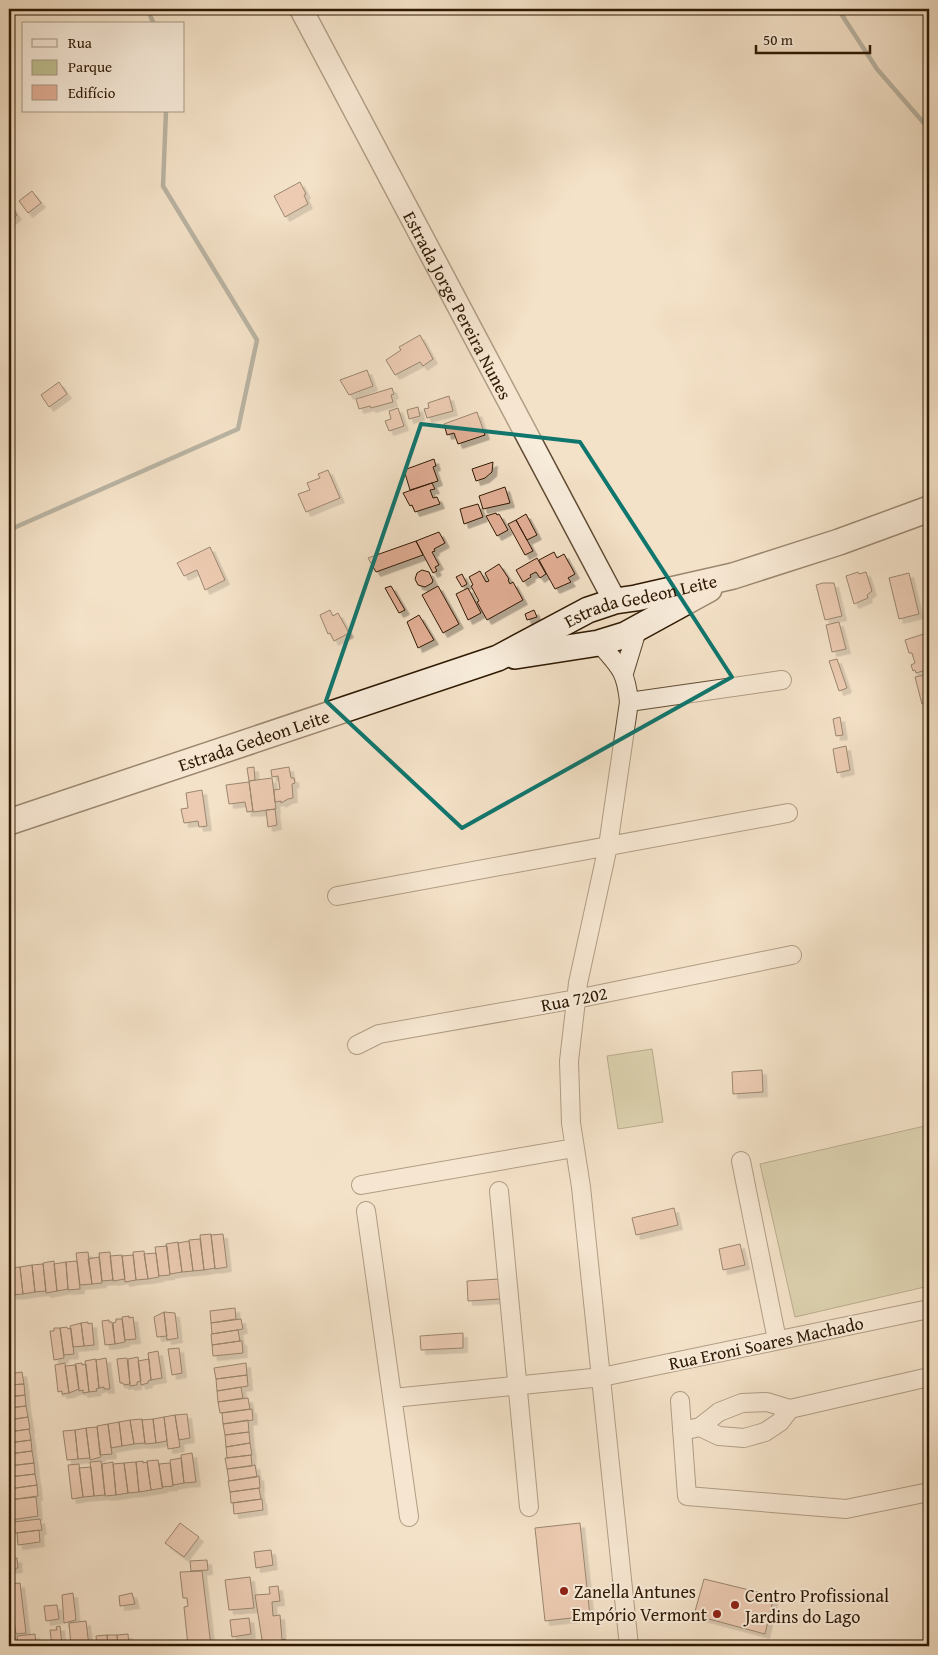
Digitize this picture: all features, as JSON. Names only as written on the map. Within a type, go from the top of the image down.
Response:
[{"type":"main road","name":"Estrada Gedeon Leite","points":[[9,822],[498,658],[588,610],[733,576],[838,542],[929,509]]},
{"type":"main road","name":"Estrada Gedeon Leite","points":[[498,658],[600,643],[625,634],[669,612],[733,576]]},
{"type":"main road","points":[[625,600],[642,606],[642,615],[638,627]]},
{"type":"main road","points":[[588,610],[588,628],[600,643]]},
{"type":"street","name":"Estrada Jorge Pereira Nunes","points":[[301,9],[625,600]]},
{"type":"street","points":[[624,673],[638,627]]},
{"type":"street","points":[[600,643],[624,673],[630,702],[608,846],[578,984],[570,1061],[571,1123],[581,1187],[629,1646]]},
{"type":"street","points":[[630,702],[782,680]]},
{"type":"street","points":[[337,896],[788,813]]},
{"type":"street","name":"Rua 7202","points":[[357,1045],[378,1034],[576,999],[792,955]]},
{"type":"street","points":[[361,1185],[574,1148]]},
{"type":"street","points":[[741,1161],[777,1340]]},
{"type":"street","points":[[499,1191],[529,1508]]},
{"type":"street","points":[[366,1211],[409,1517]]},
{"type":"street","name":"Rua Eroni Soares Machado","points":[[392,1398],[602,1377],[929,1309]]},
{"type":"street","points":[[682,1431],[700,1427],[719,1412],[742,1403],[766,1402],[790,1409],[929,1377]]},
{"type":"street","points":[[680,1401],[687,1496],[846,1509],[929,1492]]},
{"type":"street","points":[[700,1427],[720,1436],[744,1438],[765,1432],[780,1422],[790,1409]]},
{"type":"highlighted area","points":[[421,424],[580,442],[732,677],[462,828],[326,701]]},
{"type":"green space","points":[[652,1049],[663,1122],[618,1129],[607,1056]]},
{"type":"green space","points":[[929,1125],[929,1286],[795,1317],[760,1164]]},
{"type":"building","points":[[300,182],[306,194],[304,195],[308,204],[285,217],[274,196]]},
{"type":"building","points":[[32,191],[41,203],[28,213],[19,201]]},
{"type":"building","points":[[9,203],[17,215],[9,222]]},
{"type":"building","points":[[420,335],[433,359],[423,366],[420,362],[395,375],[386,360],[401,350],[399,347]]},
{"type":"building","points":[[367,370],[373,386],[349,395],[340,380]]},
{"type":"building","points":[[59,382],[67,394],[49,407],[41,395]]},
{"type":"building","points":[[392,388],[394,394],[391,395],[393,402],[359,409],[356,399]]},
{"type":"building","points":[[449,396],[453,411],[427,418],[424,409],[429,408],[428,403]]},
{"type":"building","points":[[418,407],[420,416],[409,419],[407,410]]},
{"type":"building","points":[[398,408],[404,426],[389,431],[385,421],[391,419],[389,411]]},
{"type":"building","points":[[477,412],[485,435],[458,444],[454,433],[447,435],[444,424]]},
{"type":"building","points":[[434,459],[436,466],[433,467],[438,481],[410,490],[404,470]]},
{"type":"building","points":[[493,462],[492,472],[485,478],[476,481],[472,469]]},
{"type":"building","points":[[328,470],[340,498],[306,512],[298,494],[310,490],[307,483],[320,478],[318,474]]},
{"type":"building","points":[[432,483],[435,489],[430,490],[433,498],[437,497],[440,504],[415,512],[403,493]]},
{"type":"building","points":[[505,487],[510,503],[483,509],[479,496]]},
{"type":"building","points":[[478,504],[483,517],[464,524],[460,509]]},
{"type":"building","points":[[496,513],[497,515],[499,514],[508,530],[497,536],[486,516]]},
{"type":"building","points":[[526,514],[537,535],[527,540],[516,520]]},
{"type":"building","points":[[516,520],[533,551],[525,555],[508,524]]},
{"type":"building","points":[[439,532],[445,543],[432,552],[439,565],[435,567],[437,571],[433,573],[416,541]]},
{"type":"building","points":[[416,541],[423,555],[376,572],[368,558]]},
{"type":"building","points":[[210,547],[225,580],[205,590],[197,570],[184,576],[177,563]]},
{"type":"building","points":[[554,552],[557,558],[564,554],[575,574],[568,578],[571,582],[555,589],[539,560]]},
{"type":"building","points":[[537,558],[546,574],[540,578],[536,572],[523,582],[516,570]]},
{"type":"building","points":[[499,564],[509,579],[510,584],[513,582],[523,600],[487,620],[477,602],[479,601],[471,586],[473,585],[469,577],[480,571],[486,582],[489,581],[485,573]]},
{"type":"building","points":[[422,570],[429,572],[433,580],[432,583],[425,587],[418,585],[415,579],[417,573]]},
{"type":"building","points":[[858,572],[859,574],[866,572],[872,591],[867,595],[868,598],[854,604],[846,576]]},
{"type":"building","points":[[909,573],[919,614],[899,619],[889,578]]},
{"type":"building","points":[[462,574],[467,584],[462,587],[456,577]]},
{"type":"building","points":[[834,583],[842,616],[825,620],[816,585]]},
{"type":"building","points":[[391,586],[405,610],[399,613],[385,588]]},
{"type":"building","points":[[438,586],[459,624],[443,633],[422,595]]},
{"type":"building","points":[[468,588],[481,613],[468,620],[456,594]]},
{"type":"building","points":[[330,610],[333,616],[338,613],[349,633],[334,641],[330,633],[328,634],[320,615]]},
{"type":"building","points":[[534,610],[537,617],[527,620],[525,614]]},
{"type":"building","points":[[419,615],[434,640],[418,648],[407,622]]},
{"type":"building","points":[[839,622],[846,649],[832,652],[826,625]]},
{"type":"building","points":[[927,633],[929,641],[929,669],[916,673],[911,665],[915,663],[912,653],[909,653],[905,640]]},
{"type":"building","points":[[837,659],[847,688],[839,691],[829,661]]},
{"type":"building","points":[[929,674],[928,714],[925,703],[922,704],[915,677]]},
{"type":"building","points":[[840,717],[843,735],[836,736],[833,719]]},
{"type":"building","points":[[846,746],[850,770],[837,773],[833,749]]},
{"type":"building","points":[[254,767],[255,780],[249,781],[247,768]]},
{"type":"building","points":[[289,767],[291,778],[294,778],[295,783],[292,784],[293,798],[281,803],[281,801],[275,802],[274,790],[280,789],[278,776],[272,777],[271,770]]},
{"type":"building","points":[[272,778],[276,809],[253,812],[249,781]]},
{"type":"building","points":[[249,782],[253,811],[247,812],[245,802],[229,804],[226,785]]},
{"type":"building","points":[[202,790],[207,826],[199,827],[198,821],[184,823],[181,809],[188,808],[186,793]]},
{"type":"building","points":[[275,809],[277,825],[268,827],[266,810]]},
{"type":"building","points":[[762,1070],[763,1092],[733,1094],[732,1072]]},
{"type":"building","points":[[674,1208],[678,1225],[636,1235],[632,1218]]},
{"type":"building","points":[[211,1234],[215,1268],[204,1270],[200,1235]]},
{"type":"building","points":[[223,1234],[227,1267],[215,1269],[211,1235]]},
{"type":"building","points":[[200,1239],[204,1270],[193,1271],[189,1240]]},
{"type":"building","points":[[189,1241],[193,1271],[182,1272],[178,1243]]},
{"type":"building","points":[[178,1242],[182,1272],[170,1274],[166,1244]]},
{"type":"building","points":[[740,1244],[745,1265],[723,1270],[719,1249]]},
{"type":"building","points":[[167,1246],[170,1275],[159,1276],[155,1247]]},
{"type":"building","points":[[144,1251],[148,1279],[136,1280],[133,1252]]},
{"type":"building","points":[[88,1252],[92,1284],[80,1285],[76,1253]]},
{"type":"building","points":[[110,1252],[113,1280],[102,1281],[99,1253]]},
{"type":"building","points":[[156,1253],[159,1277],[148,1279],[144,1254]]},
{"type":"building","points":[[122,1255],[125,1279],[113,1281],[110,1256]]},
{"type":"building","points":[[133,1255],[136,1280],[125,1282],[122,1256]]},
{"type":"building","points":[[99,1257],[102,1283],[92,1284],[88,1259]]},
{"type":"building","points":[[54,1261],[57,1291],[46,1293],[43,1263]]},
{"type":"building","points":[[77,1261],[80,1289],[68,1290],[66,1262]]},
{"type":"building","points":[[66,1262],[68,1289],[57,1291],[54,1264]]},
{"type":"building","points":[[43,1264],[46,1291],[35,1292],[32,1265]]},
{"type":"building","points":[[32,1265],[35,1292],[23,1294],[20,1267]]},
{"type":"building","points":[[20,1267],[23,1294],[12,1295],[9,1268]]},
{"type":"building","points":[[499,1279],[500,1299],[468,1301],[467,1281]]},
{"type":"building","points":[[235,1308],[236,1319],[211,1323],[210,1311]]},
{"type":"building","points":[[164,1312],[167,1336],[157,1337],[154,1317]]},
{"type":"building","points":[[164,1312],[175,1313],[178,1338],[167,1340]]},
{"type":"building","points":[[129,1316],[129,1318],[133,1317],[136,1339],[125,1340],[122,1317]]},
{"type":"building","points":[[116,1319],[122,1319],[125,1342],[115,1344],[113,1323],[116,1322]]},
{"type":"building","points":[[241,1319],[243,1329],[212,1334],[211,1323]]},
{"type":"building","points":[[109,1320],[109,1322],[112,1322],[115,1344],[105,1345],[102,1321]]},
{"type":"building","points":[[88,1322],[88,1324],[92,1323],[94,1345],[84,1346],[81,1323]]},
{"type":"building","points":[[81,1323],[84,1346],[73,1347],[70,1326]]},
{"type":"building","points":[[67,1327],[68,1329],[71,1328],[74,1354],[64,1355],[60,1328]]},
{"type":"building","points":[[54,1328],[60,1328],[64,1358],[54,1360],[50,1331],[54,1331]]},
{"type":"building","points":[[238,1330],[240,1341],[212,1345],[211,1334]]},
{"type":"building","points":[[463,1333],[463,1348],[421,1350],[420,1336]]},
{"type":"building","points":[[242,1341],[243,1353],[213,1356],[212,1345]]},
{"type":"building","points":[[179,1348],[182,1373],[172,1375],[168,1349]]},
{"type":"building","points":[[158,1351],[162,1378],[151,1380],[148,1353]]},
{"type":"building","points":[[138,1357],[141,1381],[137,1382],[137,1385],[130,1386],[128,1359]]},
{"type":"building","points":[[106,1358],[110,1389],[99,1388],[96,1360]]},
{"type":"building","points":[[127,1358],[130,1384],[124,1385],[120,1383],[117,1359]]},
{"type":"building","points":[[96,1359],[99,1388],[96,1389],[97,1391],[89,1392],[85,1361]]},
{"type":"building","points":[[149,1359],[151,1380],[141,1385],[138,1361]]},
{"type":"building","points":[[65,1363],[69,1393],[62,1394],[62,1391],[58,1392],[55,1365]]},
{"type":"building","points":[[82,1363],[82,1365],[86,1364],[89,1392],[83,1393],[83,1390],[79,1391],[75,1364]]},
{"type":"building","points":[[246,1363],[247,1375],[216,1379],[214,1368]]},
{"type":"building","points":[[76,1365],[79,1389],[69,1393],[65,1366]]},
{"type":"building","points":[[22,1372],[24,1384],[9,1385],[9,1374]]},
{"type":"building","points":[[247,1375],[248,1386],[217,1391],[216,1379]]},
{"type":"building","points":[[24,1384],[25,1395],[9,1397],[9,1385]]},
{"type":"building","points":[[241,1387],[243,1398],[218,1402],[217,1391]]},
{"type":"building","points":[[25,1395],[26,1406],[9,1408],[9,1397]]},
{"type":"building","points":[[248,1398],[250,1409],[220,1413],[218,1402]]},
{"type":"building","points":[[26,1406],[28,1417],[9,1420],[9,1408]]},
{"type":"building","points":[[252,1409],[253,1420],[223,1424],[222,1413]]},
{"type":"building","points":[[187,1414],[190,1438],[179,1440],[175,1415]]},
{"type":"building","points":[[175,1415],[180,1447],[168,1449],[164,1417]]},
{"type":"building","points":[[28,1417],[30,1429],[9,1432],[9,1420]]},
{"type":"building","points":[[164,1417],[167,1441],[156,1443],[153,1419]]},
{"type":"building","points":[[142,1419],[145,1443],[134,1444],[130,1420]]},
{"type":"building","points":[[153,1419],[156,1443],[145,1444],[142,1420]]},
{"type":"building","points":[[130,1420],[134,1444],[122,1446],[119,1422]]},
{"type":"building","points":[[248,1420],[249,1432],[225,1435],[223,1424]]},
{"type":"building","points":[[119,1422],[122,1446],[111,1448],[108,1424]]},
{"type":"building","points":[[108,1424],[112,1454],[100,1455],[97,1426]]},
{"type":"building","points":[[97,1427],[101,1457],[90,1460],[86,1428]]},
{"type":"building","points":[[86,1428],[90,1458],[78,1459],[75,1430]]},
{"type":"building","points":[[29,1429],[31,1440],[9,1443],[9,1432]]},
{"type":"building","points":[[75,1430],[78,1459],[67,1460],[63,1431]]},
{"type":"building","points":[[249,1432],[250,1443],[226,1447],[225,1435]]},
{"type":"building","points":[[31,1440],[32,1451],[9,1454],[9,1443]]},
{"type":"building","points":[[250,1443],[252,1455],[227,1458],[226,1447]]},
{"type":"building","points":[[32,1451],[34,1463],[9,1466],[9,1454]]},
{"type":"building","points":[[192,1453],[196,1482],[184,1483],[181,1455]]},
{"type":"building","points":[[251,1455],[252,1466],[227,1469],[225,1458]]},
{"type":"building","points":[[181,1458],[184,1483],[173,1485],[170,1460]]},
{"type":"building","points":[[158,1460],[163,1488],[151,1490],[147,1461]]},
{"type":"building","points":[[101,1461],[105,1495],[94,1496],[90,1462]]},
{"type":"building","points":[[143,1461],[143,1463],[147,1462],[151,1490],[139,1492],[136,1462]]},
{"type":"building","points":[[113,1462],[116,1495],[105,1496],[102,1464]]},
{"type":"building","points":[[136,1462],[139,1492],[128,1493],[124,1463]]},
{"type":"building","points":[[34,1463],[35,1474],[9,1477],[9,1466]]},
{"type":"building","points":[[124,1463],[128,1493],[116,1495],[113,1464]]},
{"type":"building","points":[[170,1463],[173,1486],[162,1487],[159,1464]]},
{"type":"building","points":[[79,1464],[83,1497],[72,1499],[68,1465]]},
{"type":"building","points":[[255,1465],[257,1477],[229,1481],[227,1469]]},
{"type":"building","points":[[91,1467],[94,1496],[83,1497],[79,1468]]},
{"type":"building","points":[[35,1474],[37,1485],[9,1489],[9,1477]]},
{"type":"building","points":[[259,1476],[260,1488],[230,1492],[228,1481]]},
{"type":"building","points":[[37,1485],[38,1496],[9,1500],[9,1489]]},
{"type":"building","points":[[259,1488],[261,1499],[231,1503],[230,1492]]},
{"type":"building","points":[[36,1497],[38,1516],[11,1520],[9,1500]]},
{"type":"building","points":[[262,1499],[263,1510],[234,1514],[233,1503]]},
{"type":"building","points":[[40,1519],[42,1530],[15,1533],[14,1522]]},
{"type":"building","points":[[180,1523],[199,1537],[184,1557],[165,1543]]},
{"type":"building","name":"Zanella Antunes","points":[[580,1523],[590,1616],[545,1621],[535,1528]]},
{"type":"building","points":[[39,1530],[40,1542],[18,1545],[17,1533]]},
{"type":"building","points":[[271,1550],[273,1565],[256,1568],[254,1552]]},
{"type":"building","points":[[17,1558],[18,1568],[9,1569],[9,1559]]},
{"type":"building","points":[[207,1560],[208,1570],[191,1571],[190,1561]]},
{"type":"building","points":[[202,1571],[211,1646],[188,1646],[184,1607],[188,1606],[187,1598],[183,1598],[180,1572]]},
{"type":"building","points":[[250,1577],[254,1608],[229,1610],[225,1580]]},
{"type":"building","name":"Centro Profissional Jardins do Lago","points":[[704,1579],[774,1596],[765,1634],[694,1615]]},
{"type":"building","points":[[20,1583],[26,1633],[16,1634],[9,1584]]},
{"type":"building","points":[[278,1586],[280,1601],[272,1602],[273,1616],[280,1615],[282,1640],[285,1639],[285,1645],[263,1646],[255,1595],[270,1594],[269,1587]]},
{"type":"building","points":[[73,1593],[76,1620],[64,1623],[62,1595]]},
{"type":"building","points":[[132,1593],[135,1604],[120,1606],[119,1596]]},
{"type":"building","points":[[57,1605],[59,1619],[46,1621],[44,1606]]},
{"type":"building","points":[[249,1618],[251,1634],[232,1637],[230,1620]]},
{"type":"building","points":[[86,1621],[89,1646],[71,1646],[69,1623]]},
{"type":"building","points":[[13,1622],[16,1646],[9,1646],[9,1623]]},
{"type":"building","points":[[60,1626],[62,1646],[52,1646],[50,1630],[57,1630],[56,1627]]},
{"type":"building","points":[[35,1634],[36,1646],[18,1646],[17,1636]]},
{"type":"building","points":[[128,1634],[129,1646],[118,1646],[117,1635]]},
{"type":"building","points":[[107,1635],[117,1635],[118,1646],[108,1646]]},
{"type":"building","points":[[107,1635],[108,1646],[97,1646],[96,1636]]},
{"type":"waterway","points":[[147,9],[153,22]]},
{"type":"waterway","points":[[838,9],[877,69],[929,129]]},
{"type":"waterway","points":[[9,530],[238,429],[257,340],[163,186],[166,112]]},
{"type":"place","name":"Zanella Antunes","points":[[564,1591]]},
{"type":"place","name":"Centro Profissional Jardins do Lago","points":[[735,1605]]},
{"type":"place","name":"Empório Vermont","points":[[717,1614]]}]
